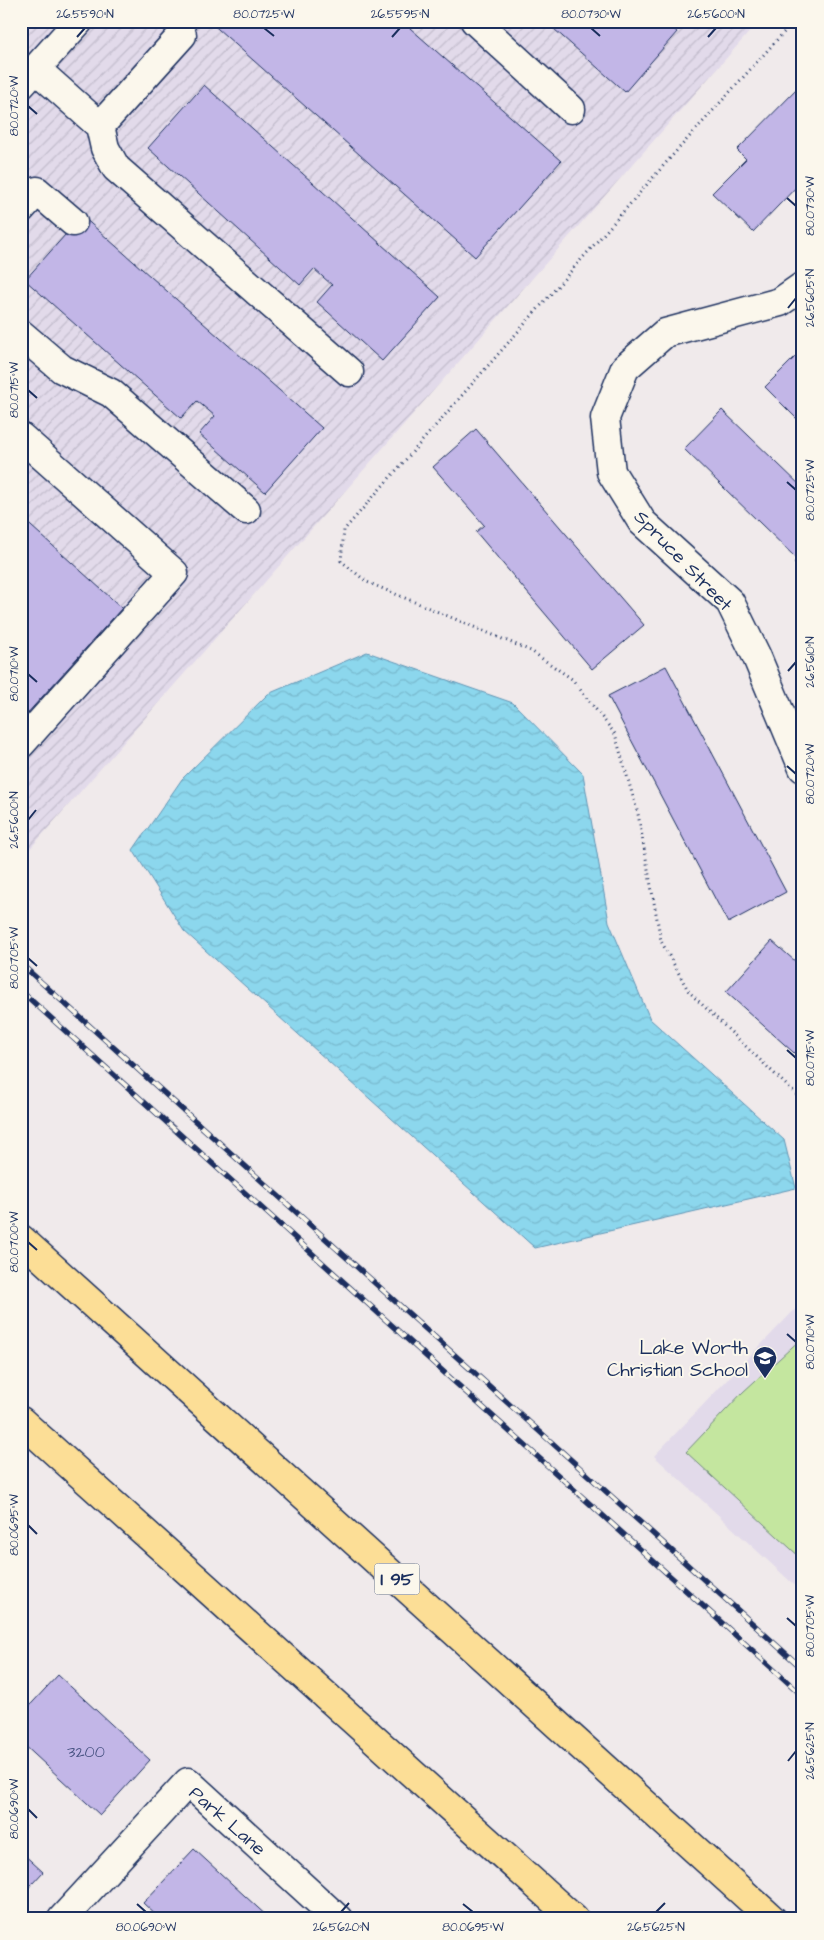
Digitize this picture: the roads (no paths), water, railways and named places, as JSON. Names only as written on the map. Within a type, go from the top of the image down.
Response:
[{"type":"highway","name":"I 95","points":[[21,1240],[772,1919]]},
{"type":"highway","points":[[21,1421],[574,1919]]},
{"type":"street","points":[[79,21],[29,77],[100,126],[105,148],[116,168],[349,372]]},
{"type":"street","points":[[475,21],[571,109]]},
{"type":"street","points":[[100,126],[182,35]]},
{"type":"street","points":[[21,210],[37,191],[73,222]]},
{"type":"street","name":"Spruce Street","points":[[803,286],[780,302],[665,333],[625,368],[605,418],[611,472],[642,522],[730,602],[756,655],[803,768]]},
{"type":"street","points":[[21,334],[62,369],[111,393],[246,510]]},
{"type":"street","points":[[21,437],[174,573],[21,744]]},
{"type":"street","name":"Park Lane","points":[[62,1919],[188,1782],[338,1919]]},
{"type":"water","points":[[367,652],[513,703],[583,774],[609,922],[650,1019],[784,1140],[796,1188],[535,1248],[184,931],[133,850],[182,779],[268,694]]},
{"type":"railway","points":[[21,964],[803,1669]]},
{"type":"railway","points":[[21,991],[803,1696]]},
{"type":"place","name":"Lake Worth Christian School","points":[[765,1379]]}]
